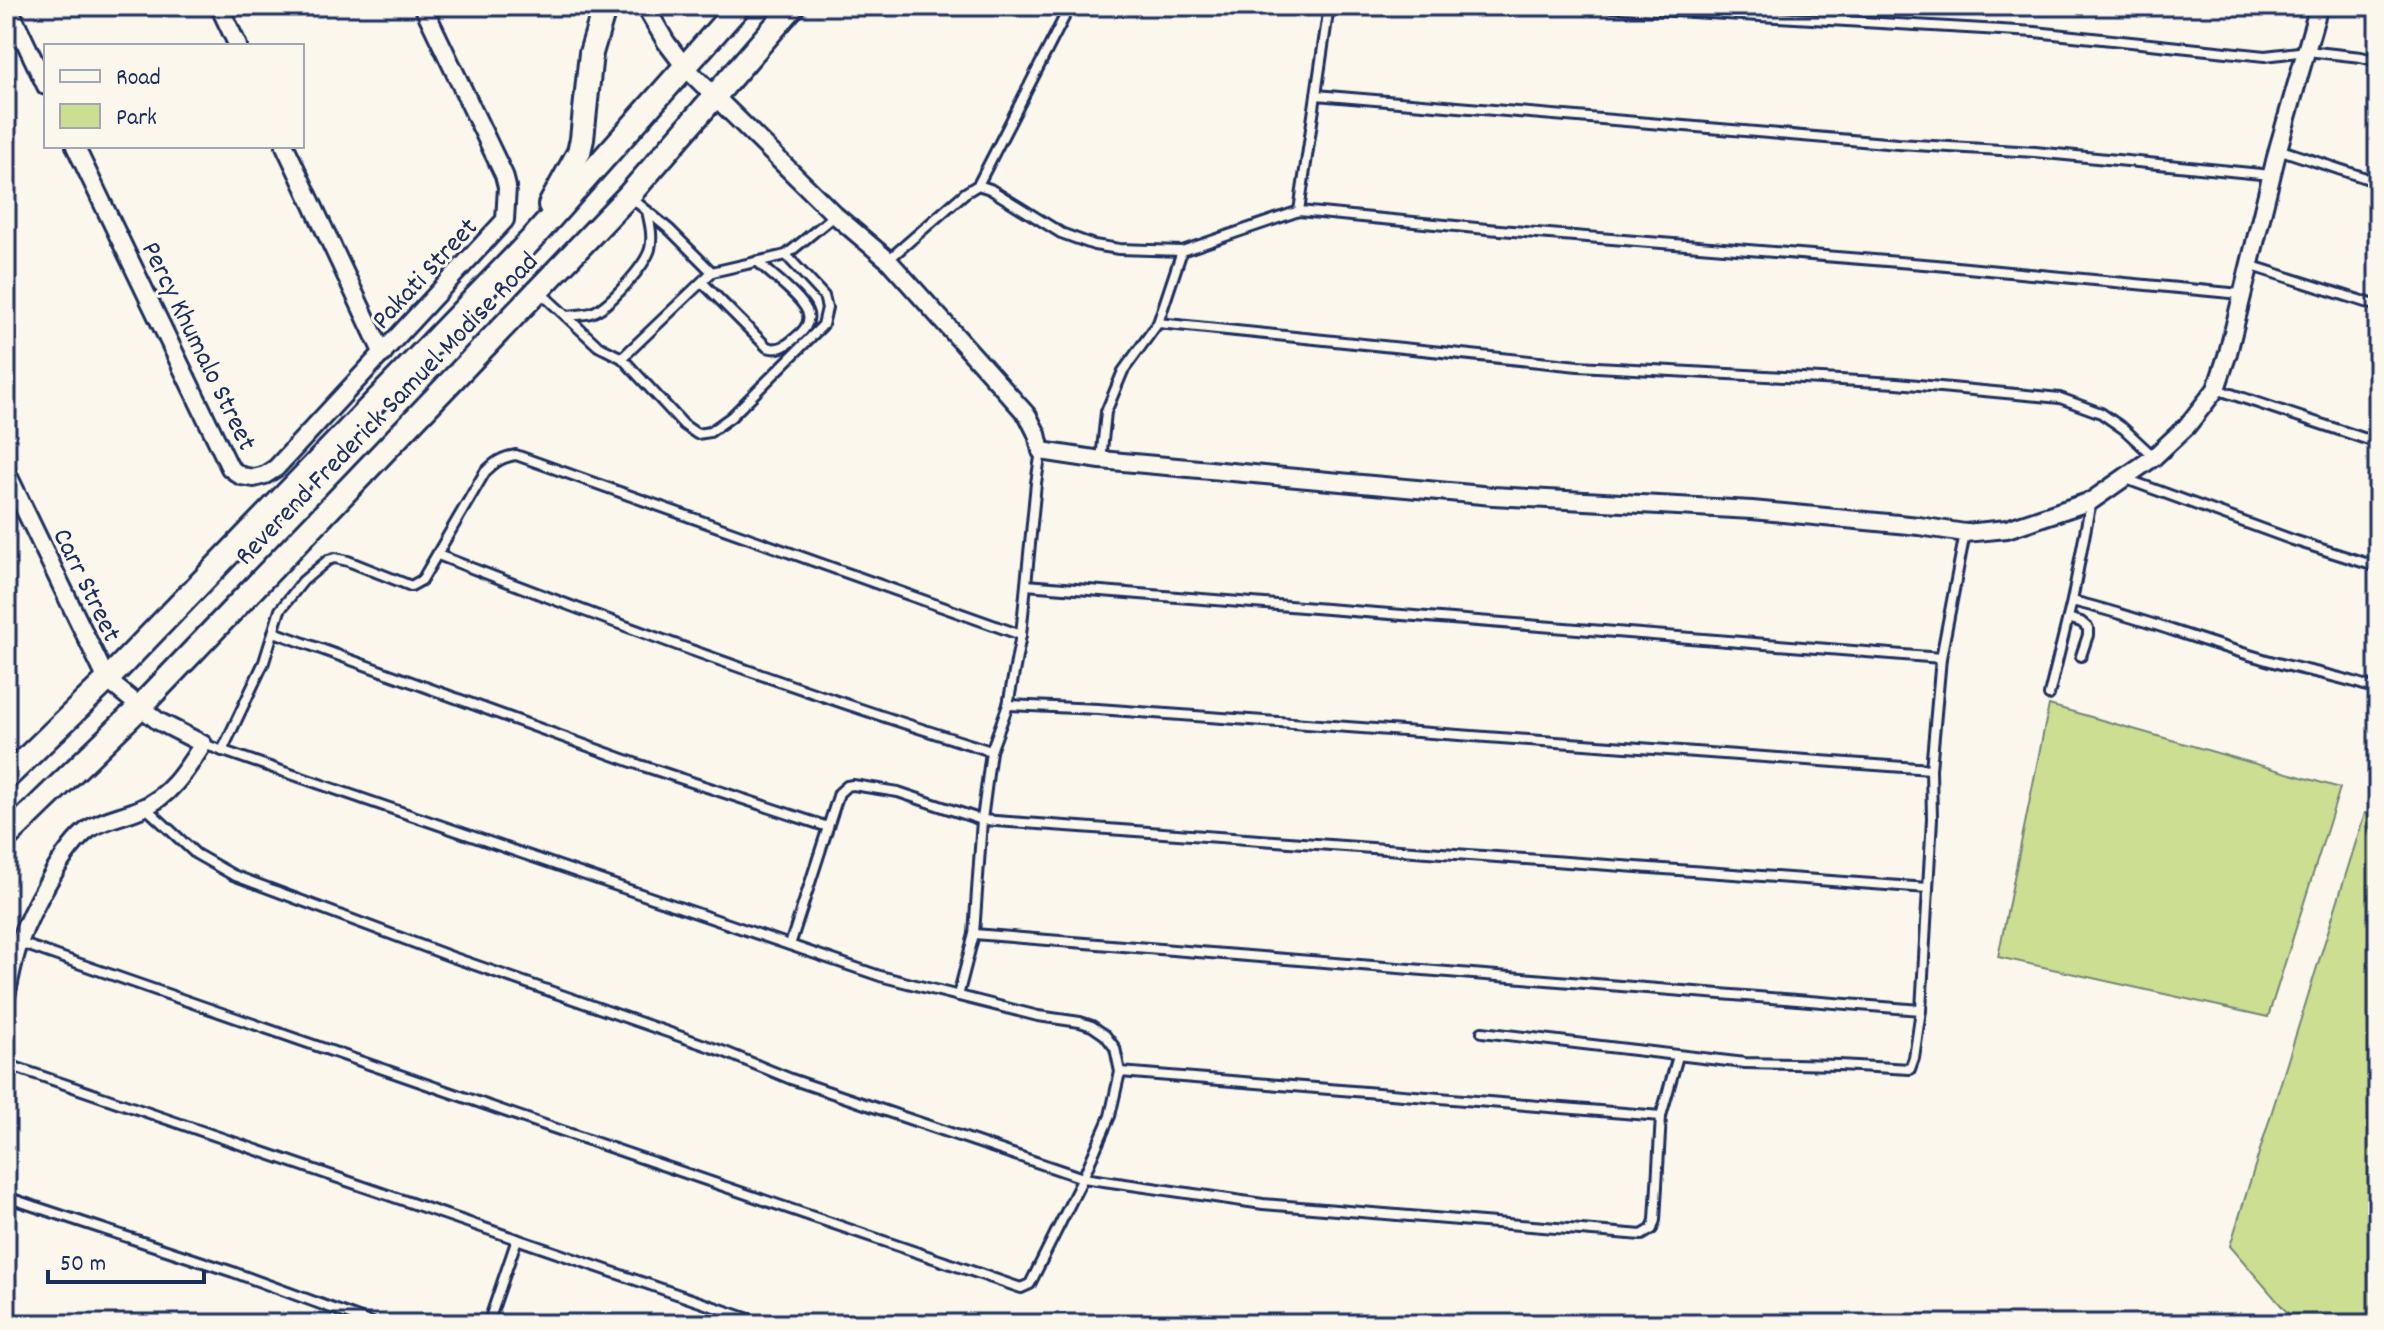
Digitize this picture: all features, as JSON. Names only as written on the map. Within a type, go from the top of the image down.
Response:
[{"type":"main road","points":[[533,238],[579,152],[585,125],[591,53],[605,6]]},
{"type":"main road","name":"Reverend Frederick Samuel Modise Road","points":[[6,778],[107,680],[533,238],[739,6]]},
{"type":"main road","name":"Reverend Frederick Samuel Modise Road","points":[[6,837],[139,708],[629,195],[793,6]]},
{"type":"street","points":[[8,6],[44,82]]},
{"type":"street","points":[[219,6],[237,44]]},
{"type":"street","name":"Pakati Street","points":[[383,354],[502,225],[506,213],[504,175],[423,6]]},
{"type":"street","points":[[645,6],[685,67],[835,215],[888,260],[1028,416],[1041,451],[1101,460],[1493,496],[1752,510],[1965,533],[2007,529],[2091,501],[2154,457],[2187,426],[2216,389],[2228,353],[2271,175],[2319,6]]},
{"type":"street","name":"Percy Khumalo Street","points":[[76,148],[230,468],[241,476],[254,478],[276,468],[383,354]]},
{"type":"street","points":[[286,148],[383,354]]},
{"type":"street","name":"Carr Street","points":[[6,471],[107,680],[158,721],[203,744]]},
{"type":"street","points":[[6,996],[19,942],[48,881],[82,835],[95,825],[145,807],[180,779],[203,744]]},
{"type":"lane","points":[[888,260],[978,185],[1070,6]]},
{"type":"lane","points":[[1299,211],[1329,6]]},
{"type":"lane","points":[[1589,6],[2035,32],[2265,56],[2307,51],[2378,61]]},
{"type":"lane","points":[[1316,95],[2035,152],[2271,175]]},
{"type":"lane","points":[[2278,149],[2378,182]]},
{"type":"lane","points":[[978,185],[990,189],[1061,233],[1094,245],[1119,249],[1182,251],[1299,211],[2241,294]]},
{"type":"lane","points":[[629,195],[712,272]]},
{"type":"lane","points":[[566,316],[594,313],[642,267],[650,248],[652,230],[647,211]]},
{"type":"lane","points":[[622,358],[712,272],[786,255],[835,215]]},
{"type":"lane","points":[[1101,460],[1106,412],[1123,371],[1158,323],[1182,251]]},
{"type":"lane","points":[[538,290],[598,346],[622,358],[684,425],[697,434],[710,432],[731,417],[823,325],[827,308],[824,296],[786,255]]},
{"type":"lane","points":[[702,282],[767,347],[773,350],[781,348],[804,330],[808,312],[757,261]]},
{"type":"lane","points":[[2249,265],[2378,306]]},
{"type":"lane","points":[[1158,323],[1578,366],[1897,383],[2060,398],[2101,413],[2154,457]]},
{"type":"lane","points":[[2216,389],[2378,443]]},
{"type":"lane","points":[[958,996],[974,934],[982,820],[991,751],[1008,705],[1021,635],[1041,451]]},
{"type":"lane","points":[[222,751],[264,662],[280,610],[290,595],[328,560],[335,558],[411,586],[422,580],[485,472],[505,457],[516,455],[1021,635]]},
{"type":"lane","points":[[2124,478],[2293,540],[2378,567]]},
{"type":"lane","points":[[2049,695],[2072,601],[2091,501]]},
{"type":"lane","points":[[1482,1032],[1745,1063],[1910,1069],[1921,1010],[1932,819],[1931,769],[1941,658],[1965,533]]},
{"type":"lane","points":[[438,555],[867,713],[991,751]]},
{"type":"lane","points":[[1026,585],[1941,658]]},
{"type":"lane","points":[[2072,601],[2264,660],[2322,672],[2378,690]]},
{"type":"lane","points":[[2068,618],[2088,628],[2081,656]]},
{"type":"lane","points":[[274,632],[640,765],[828,827]]},
{"type":"lane","points":[[1008,705],[1931,769]]},
{"type":"lane","points":[[19,942],[607,1148],[1021,1288],[1030,1284],[1110,1116],[1120,1072],[1115,1048],[1105,1035],[1092,1026],[1038,1016],[880,976],[203,744]]},
{"type":"lane","points":[[790,945],[839,793],[853,785],[898,792],[982,820],[1928,888]]},
{"type":"lane","points":[[145,807],[196,854],[233,875],[452,957],[725,1052],[791,1079],[1083,1178],[1263,1204],[1642,1235],[1652,1229],[1655,1220],[1661,1116],[1678,1056]]},
{"type":"lane","points":[[974,934],[1921,1010]]},
{"type":"lane","points":[[6,1064],[764,1324]]},
{"type":"lane","points":[[1120,1072],[1661,1116]]},
{"type":"lane","points":[[6,1197],[233,1272],[375,1324]]},
{"type":"lane","points":[[488,1324],[517,1239]]},
{"type":"green space","points":[[2049,705],[2340,788],[2268,1017],[1998,957]]},
{"type":"green space","points":[[2365,813],[2378,816],[2378,1324],[2297,1324],[2230,1246]]}]
